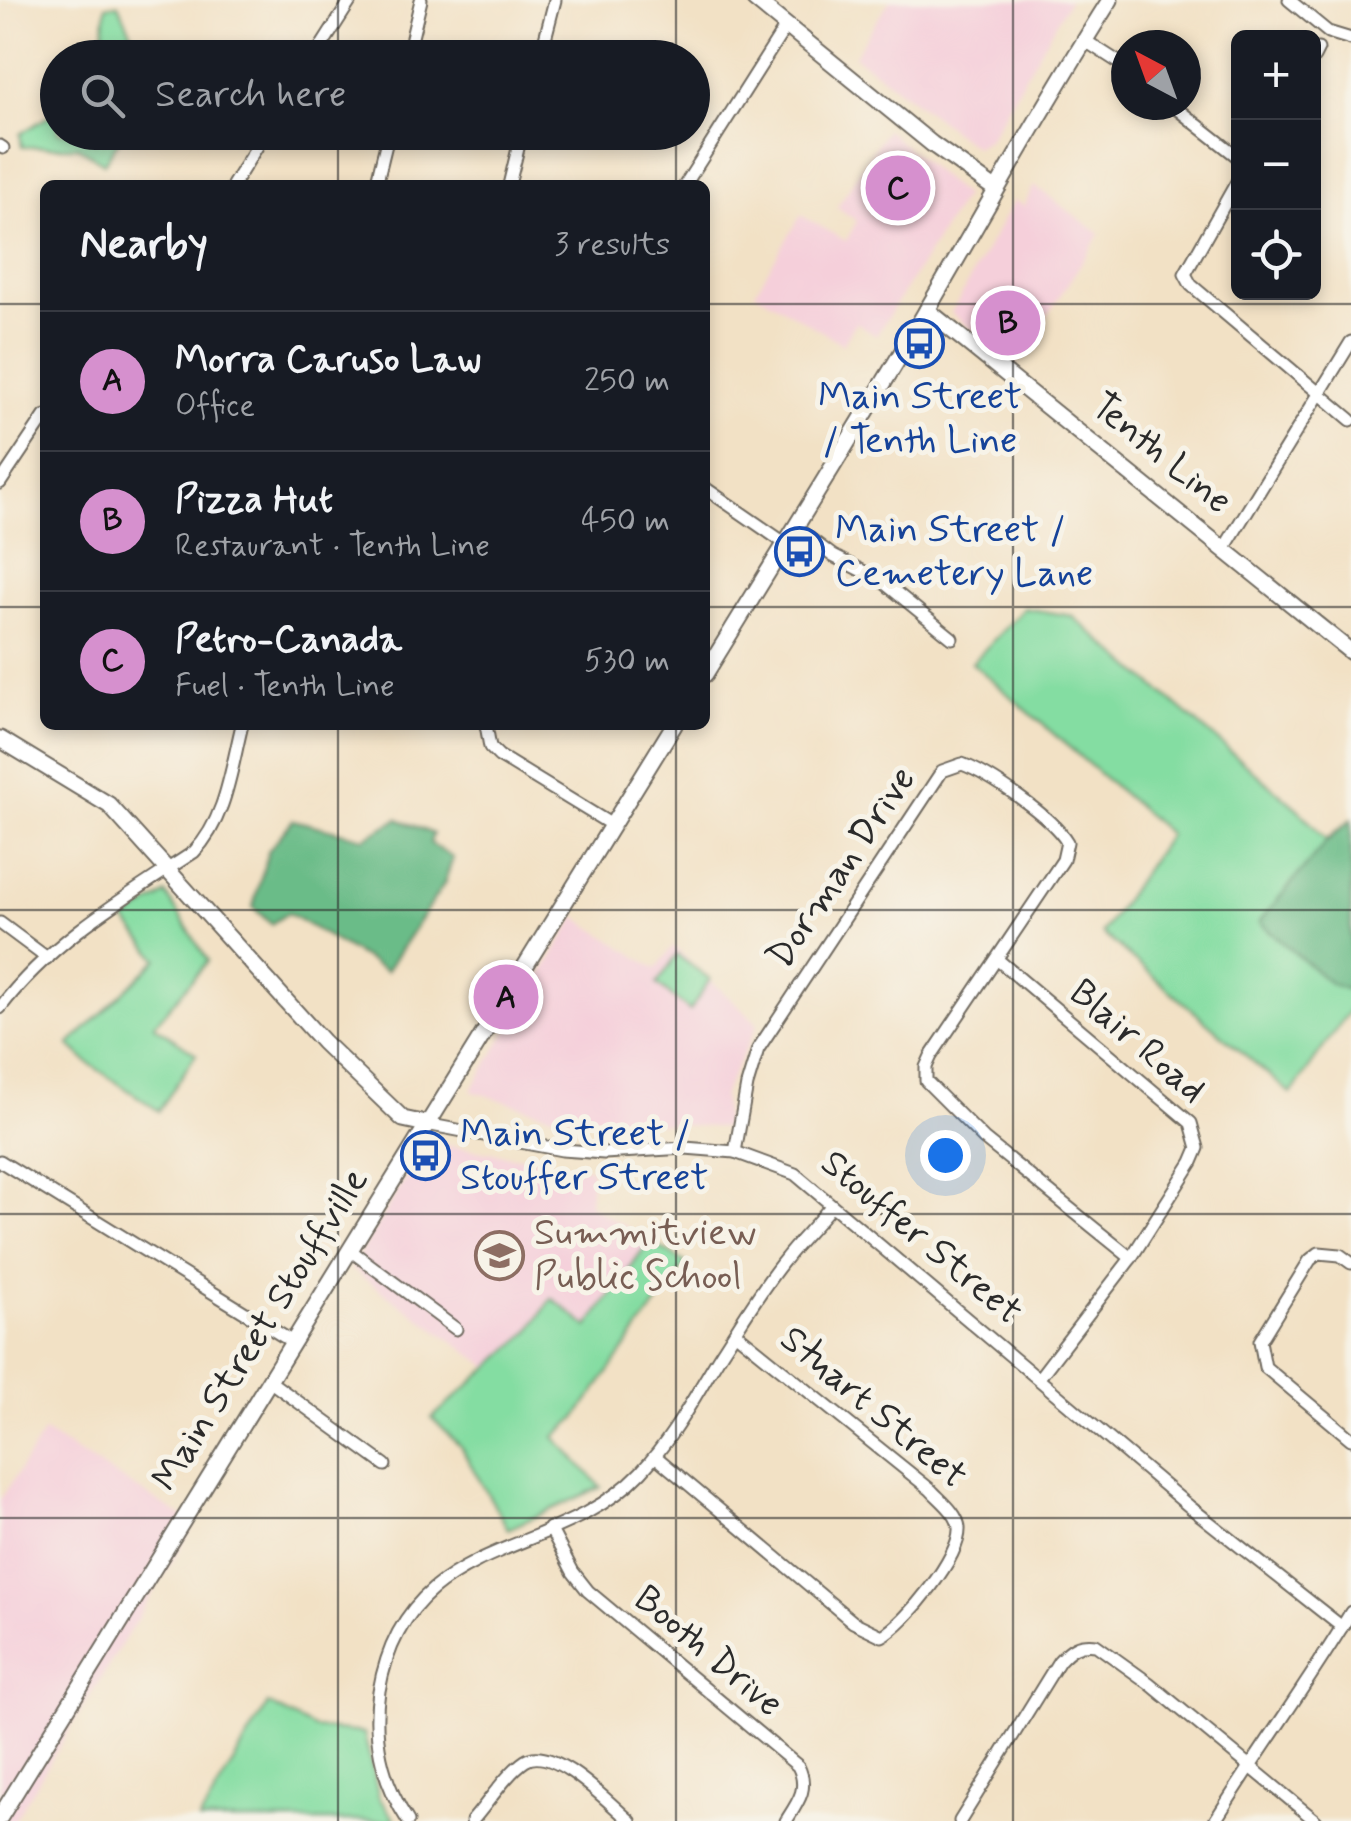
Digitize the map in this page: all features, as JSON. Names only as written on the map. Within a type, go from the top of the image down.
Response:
[{"type":"main road","points":[[754,0],[994,190]]},
{"type":"main road","points":[[710,666],[1110,0]]},
{"type":"main road","name":"Tenth Line","points":[[927,310],[1351,652]]},
{"type":"main road","name":"Main Street Stouffville","points":[[0,1817],[671,730]]},
{"type":"main road","name":"Stouffer Street","points":[[0,739],[109,805],[323,1042],[403,1119],[426,1124]]},
{"type":"street","points":[[325,40],[351,0]]},
{"type":"street","points":[[412,40],[422,0]]},
{"type":"street","points":[[544,40],[554,0]]},
{"type":"street","points":[[1290,0],[1328,32],[1351,38]]},
{"type":"street","points":[[710,147],[786,26]]},
{"type":"street","points":[[1084,40],[1111,58]]},
{"type":"street","points":[[1191,120],[1231,152]]},
{"type":"street","points":[[236,180],[255,150]]},
{"type":"street","points":[[377,180],[385,150]]},
{"type":"street","points":[[510,180],[518,150]]},
{"type":"street","points":[[689,180],[708,150]]},
{"type":"street","points":[[1231,192],[1184,274],[1192,285],[1351,420]]},
{"type":"street","points":[[1225,548],[1351,342]]},
{"type":"street","points":[[0,484],[40,424]]},
{"type":"street","points":[[710,491],[786,544]]},
{"type":"street","points":[[796,528],[833,556],[882,582],[952,638]]},
{"type":"street","points":[[0,1008],[46,958],[108,907],[194,852],[213,829],[241,730]]},
{"type":"street","points":[[487,730],[490,747],[500,756],[612,825]]},
{"type":"street","name":"Dorman Drive","points":[[735,1152],[758,1049],[942,772],[962,764],[976,769],[1047,818],[1067,842],[1063,860],[931,1056],[926,1081],[984,1139],[1131,1258]]},
{"type":"street","points":[[0,923],[46,958]]},
{"type":"street","name":"Blair Road","points":[[998,960],[1191,1123],[1198,1148],[1131,1258],[1039,1378]]},
{"type":"street","name":"Stouffer Street","points":[[426,1124],[562,1150],[604,1153],[685,1148],[735,1152],[795,1174],[1190,1507],[1342,1627]]},
{"type":"street","points":[[0,1160],[292,1341]]},
{"type":"street","points":[[408,1821],[387,1784],[378,1747],[381,1682],[397,1638],[413,1612],[445,1578],[484,1555],[602,1504],[625,1488],[684,1418],[786,1258],[831,1206]]},
{"type":"street","points":[[350,1250],[456,1329]]},
{"type":"street","points":[[1351,1263],[1340,1255],[1319,1253],[1310,1260],[1260,1341],[1265,1368],[1351,1439]]},
{"type":"street","name":"Stuart Street","points":[[655,1456],[853,1622],[882,1636],[899,1627],[951,1555],[960,1530],[956,1517],[931,1490],[736,1334]]},
{"type":"street","points":[[268,1380],[385,1465]]},
{"type":"street","name":"Booth Drive","points":[[550,1528],[572,1572],[588,1591],[798,1766],[805,1780],[804,1792],[786,1821]]},
{"type":"street","points":[[1215,1821],[1351,1612]]},
{"type":"street","points":[[960,1821],[1059,1661],[1075,1646],[1096,1645],[1149,1683],[1316,1821]]},
{"type":"street","points":[[472,1821],[514,1770],[532,1757],[541,1756],[563,1765],[630,1821]]},
{"type":"shaded area","points":[[890,0],[1069,0],[989,139],[975,147],[854,56]]},
{"type":"shaded area","points":[[886,130],[964,196],[876,336],[856,322],[843,344],[755,292],[801,215],[846,241],[857,221],[837,207]]},
{"type":"shaded area","points":[[1034,185],[1100,234],[1015,365],[951,313],[1014,200],[1024,206]]},
{"type":"shaded area","points":[[576,917],[656,969],[673,946],[758,1024],[723,1094],[724,1128],[551,1115],[471,1091]]},
{"type":"shaded area","name":"Summitview Public School","points":[[427,1142],[592,1169],[589,1205],[650,1241],[588,1327],[551,1298],[529,1332],[489,1367],[351,1269]]},
{"type":"shaded area","points":[[44,1432],[195,1524],[14,1821],[0,1821],[0,1500]]},
{"type":"green space","points":[[118,4],[135,40],[103,40],[106,6]]},
{"type":"green space","points":[[40,122],[40,147],[22,147],[20,134]]},
{"type":"green space","points":[[83,150],[113,150],[104,163]]},
{"type":"green space","points":[[1024,608],[1072,616],[1299,810],[1326,840],[1351,820],[1351,1008],[1291,1094],[1102,933],[1169,834],[972,663]]},
{"type":"green space","points":[[398,819],[433,834],[430,843],[453,858],[444,884],[386,971],[288,913],[271,924],[253,907],[268,851],[293,820],[364,838]]},
{"type":"green space","points":[[1351,820],[1351,991],[1331,984],[1259,922],[1327,841]]},
{"type":"green space","points":[[166,894],[208,961],[154,1025],[196,1054],[159,1111],[87,1062],[69,1045],[158,959],[125,920]]},
{"type":"green space","points":[[677,955],[710,979],[690,1011],[657,984]]},
{"type":"green space","points":[[650,1241],[686,1263],[577,1417],[555,1437],[601,1487],[508,1529],[460,1446],[432,1418],[529,1332],[552,1298],[588,1327]]},
{"type":"green space","points":[[268,1704],[314,1728],[364,1733],[379,1798],[396,1821],[199,1821]]},
{"type":"place","name":"Petro-Canada","points":[[898,188]]},
{"type":"place","name":"Pizza Hut","points":[[1008,323]]},
{"type":"place","name":"Main Street / Tenth Line","points":[[920,343]]},
{"type":"place","name":"Main Street / Cemetery Lane","points":[[800,552]]},
{"type":"place","name":"Morra Caruso Law","points":[[506,997]]},
{"type":"place","name":"Main Street / Stouffer Street","points":[[425,1156]]},
{"type":"place","name":"Summitview Public School","points":[[499,1255]]}]
